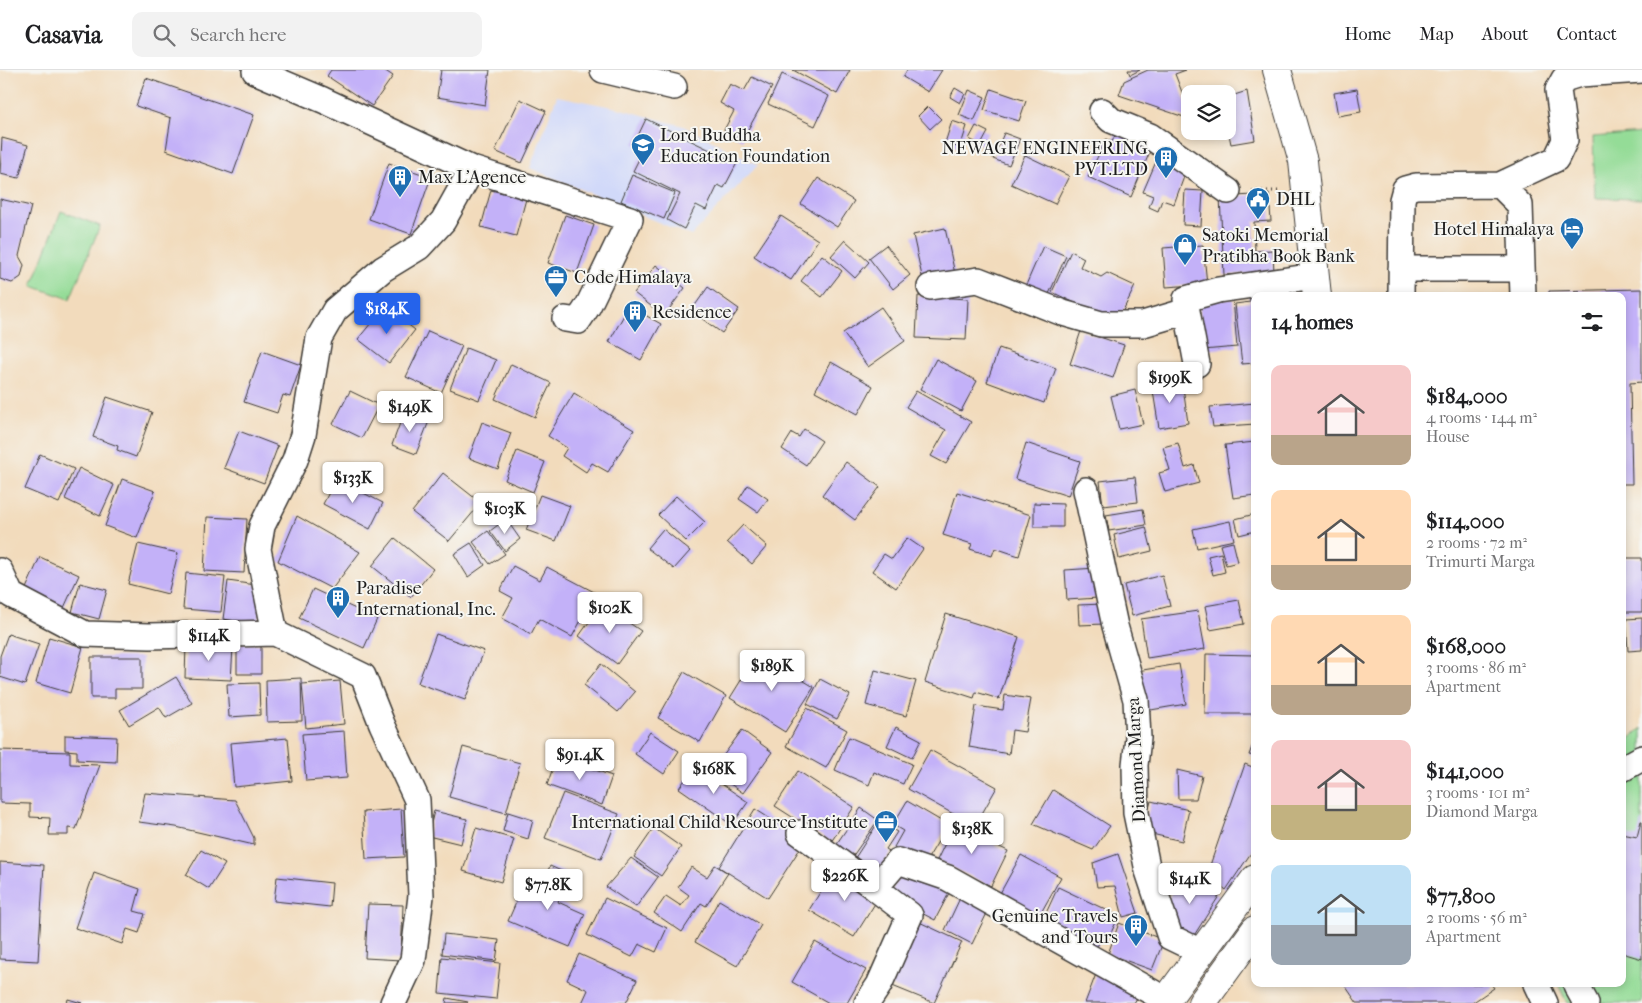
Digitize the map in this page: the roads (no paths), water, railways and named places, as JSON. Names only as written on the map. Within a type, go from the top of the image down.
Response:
[{"type":"main road","points":[[1277,70],[1303,161],[1316,286]]},
{"type":"main road","points":[[1165,1001],[1251,883]]},
{"type":"main road","points":[[1202,1003],[1251,936]]},
{"type":"street","points":[[256,70],[254,72],[324,100],[472,169],[630,220],[588,306],[578,321],[566,319]]},
{"type":"street","points":[[603,70],[674,88]]},
{"type":"street","points":[[1401,292],[1402,200],[1405,189],[1416,186],[1500,185],[1556,159],[1565,140],[1558,90],[1564,79],[1580,74],[1642,70]]},
{"type":"street","points":[[1102,111],[1111,120],[1150,136],[1228,191]]},
{"type":"street","points":[[275,633],[258,549],[262,526],[295,460],[304,436],[319,338],[335,310],[383,269],[419,247],[442,221],[472,169]]},
{"type":"street","points":[[1500,185],[1520,205],[1523,292]]},
{"type":"street","points":[[1401,269],[1522,269]]},
{"type":"street","points":[[930,286],[978,280],[1063,313],[1101,324],[1143,324],[1187,311]]},
{"type":"street","points":[[1197,364],[1186,299],[1227,289],[1316,286]]},
{"type":"street","name":"Diamond Marga","points":[[1086,490],[1115,626],[1136,700],[1138,738],[1135,765],[1136,813],[1148,871],[1170,937],[1201,952]]},
{"type":"street","points":[[0,572],[11,595],[85,634],[150,636],[275,633],[363,676],[382,724],[417,800],[421,896],[413,960],[393,1003]]},
{"type":"street","points":[[1626,767],[1642,758]]},
{"type":"street","points":[[800,833],[910,915],[879,985],[867,1003]]},
{"type":"street","points":[[875,888],[898,861],[948,878],[1068,943],[1165,1001]]},
{"type":"street","points":[[1538,987],[1546,1003]]},
{"type":"place","name":"Lord Buddha Education Foundation","points":[[643,166]]},
{"type":"place","name":"NEWAGE ENGINEERING PVT.LTD","points":[[1166,179]]},
{"type":"place","name":"Max L'Agence","points":[[400,198]]},
{"type":"place","name":"DHL","points":[[1258,220]]},
{"type":"place","name":"Hotel Himalaya","points":[[1572,250]]},
{"type":"place","name":"Satoki Memorial Pratibha Book Bank","points":[[1185,266]]},
{"type":"place","name":"Code Himalaya","points":[[556,298]]},
{"type":"place","name":"Residence","points":[[635,333]]},
{"type":"place","name":"Paradise International, Inc.","points":[[338,619]]},
{"type":"place","name":"International Child Resource Institute","points":[[886,843]]},
{"type":"place","name":"Genuine Travels and Tours","points":[[1136,947]]}]
